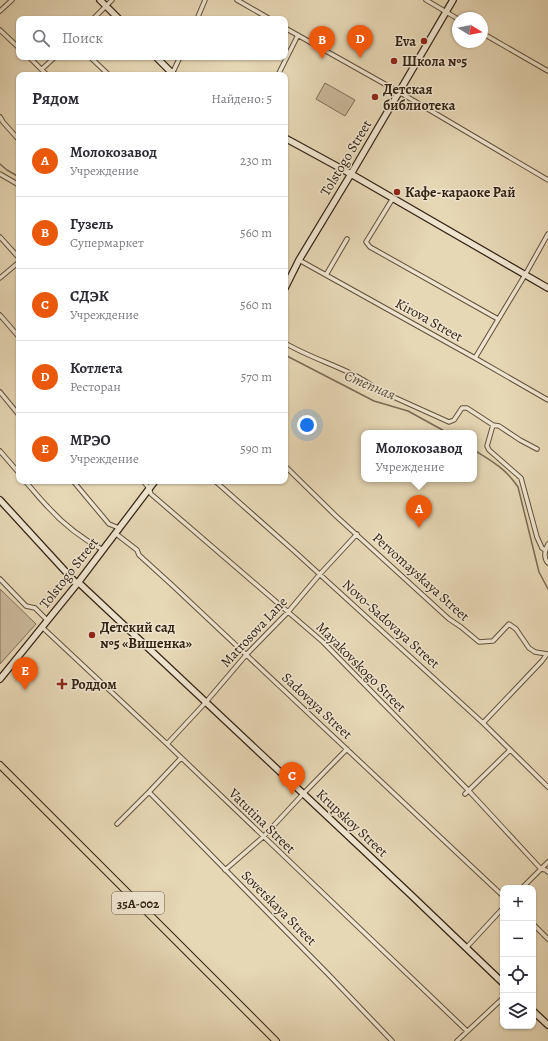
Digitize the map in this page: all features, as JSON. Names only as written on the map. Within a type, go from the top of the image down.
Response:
[{"type":"highway","name":"35А-002","points":[[0,765],[276,1041]]},
{"type":"main road","points":[[100,0],[116,16]]},
{"type":"main road","name":"Tolstogo Street","points":[[288,282],[299,260],[454,0]]},
{"type":"main road","points":[[159,60],[170,72]]},
{"type":"main road","points":[[288,140],[351,174],[548,288]]},
{"type":"main road","name":"Tolstogo Street","points":[[0,679],[78,583],[152,484]]},
{"type":"main road","name":"Krupskoy Street","points":[[0,500],[78,583],[500,980]]},
{"type":"main road","points":[[536,1014],[548,1025]]},
{"type":"street","points":[[0,12],[12,0]]},
{"type":"street","points":[[96,16],[112,0]]},
{"type":"street","points":[[198,16],[206,0]]},
{"type":"street","points":[[237,0],[265,16]]},
{"type":"street","points":[[426,0],[452,16]]},
{"type":"street","points":[[0,30],[16,45]]},
{"type":"street","points":[[288,30],[399,92],[548,180]]},
{"type":"street","points":[[288,55],[298,35]]},
{"type":"street","points":[[488,36],[548,71]]},
{"type":"street","points":[[32,60],[44,72]]},
{"type":"street","points":[[42,69],[52,60]]},
{"type":"street","points":[[93,60],[106,72]]},
{"type":"street","points":[[174,72],[179,60]]},
{"type":"street","points":[[280,72],[286,60]]},
{"type":"street","points":[[0,117],[16,137]]},
{"type":"street","points":[[0,174],[16,183]]},
{"type":"street","points":[[392,198],[366,242],[370,246],[498,319]]},
{"type":"street","points":[[475,358],[548,234]]},
{"type":"street","points":[[0,237],[16,255]]},
{"type":"street","points":[[326,275],[347,239]]},
{"type":"street","name":"Kirova Street","points":[[299,260],[548,400]]},
{"type":"street","points":[[0,278],[16,265]]},
{"type":"street","points":[[0,315],[16,334]]},
{"type":"street","points":[[288,345],[320,360],[346,370],[378,390],[449,422],[454,420],[462,408],[467,408],[493,425],[499,426],[537,449]]},
{"type":"street","points":[[0,392],[16,411]]},
{"type":"street","points":[[493,425],[487,446],[489,450],[522,478],[537,537],[542,548],[545,550]]},
{"type":"street","points":[[0,451],[16,470]]},
{"type":"street","name":"Pervomayskaya Street","points":[[288,469],[336,516],[449,619],[479,642],[493,641],[509,624],[516,628],[529,648],[535,652],[548,654]]},
{"type":"street","points":[[29,484],[60,520],[88,541],[103,550]]},
{"type":"street","name":"Sadovaya Street","points":[[76,484],[109,524],[137,550],[139,555],[500,893]]},
{"type":"street","name":"Mayakovskogo Street","points":[[146,484],[151,494],[323,642],[468,790],[541,869],[548,872]]},
{"type":"street","name":"Novo-Sadovaya Street","points":[[218,484],[320,574],[483,723],[548,787]]},
{"type":"street","name":"Matrosova Lane","points":[[167,744],[357,534]]},
{"type":"street","points":[[548,544],[545,550],[545,559],[548,563]]},
{"type":"street","points":[[0,579],[26,606],[35,608],[47,620]]},
{"type":"street","name":"Vatutina Street","points":[[42,627],[167,744],[467,1031]]},
{"type":"street","points":[[483,723],[548,654]]},
{"type":"street","points":[[225,870],[263,837],[347,749]]},
{"type":"street","points":[[465,794],[510,750]]},
{"type":"street","points":[[117,824],[181,758]]},
{"type":"street","name":"Sovetskaya Street","points":[[149,792],[392,1041]]},
{"type":"street","points":[[525,885],[548,862]]},
{"type":"street","points":[[466,948],[500,911]]},
{"type":"street","points":[[536,927],[548,939]]},
{"type":"street","points":[[457,1041],[500,1001]]},
{"type":"shaded area","points":[[325,83],[355,100],[345,116],[316,99]]},
{"type":"shaded area","points":[[0,589],[36,624],[0,664]]},
{"type":"waterway","name":"Степная","points":[[0,164],[16,175]]},
{"type":"waterway","name":"Степная","points":[[288,357],[374,401],[408,411],[443,430]]},
{"type":"waterway","name":"Степная","points":[[477,452],[504,470],[518,487],[539,572],[548,589]]},
{"type":"place","name":"Eva","points":[[424,41]]},
{"type":"place","name":"Котлета","points":[[360,58]]},
{"type":"place","name":"Гузель","points":[[322,59]]},
{"type":"place","name":"Школа №5","points":[[394,61]]},
{"type":"place","name":"Детская библиотека","points":[[375,97]]},
{"type":"place","name":"Кафе-караоке Рай","points":[[397,192]]},
{"type":"place","name":"Молокозавод","points":[[419,528]]},
{"type":"place","name":"Детский сад №5 «Вишенка»","points":[[92,635]]},
{"type":"place","name":"Роддом","points":[[62,684]]},
{"type":"place","name":"МРЭО","points":[[25,690]]},
{"type":"place","name":"СДЭК","points":[[292,795]]}]
